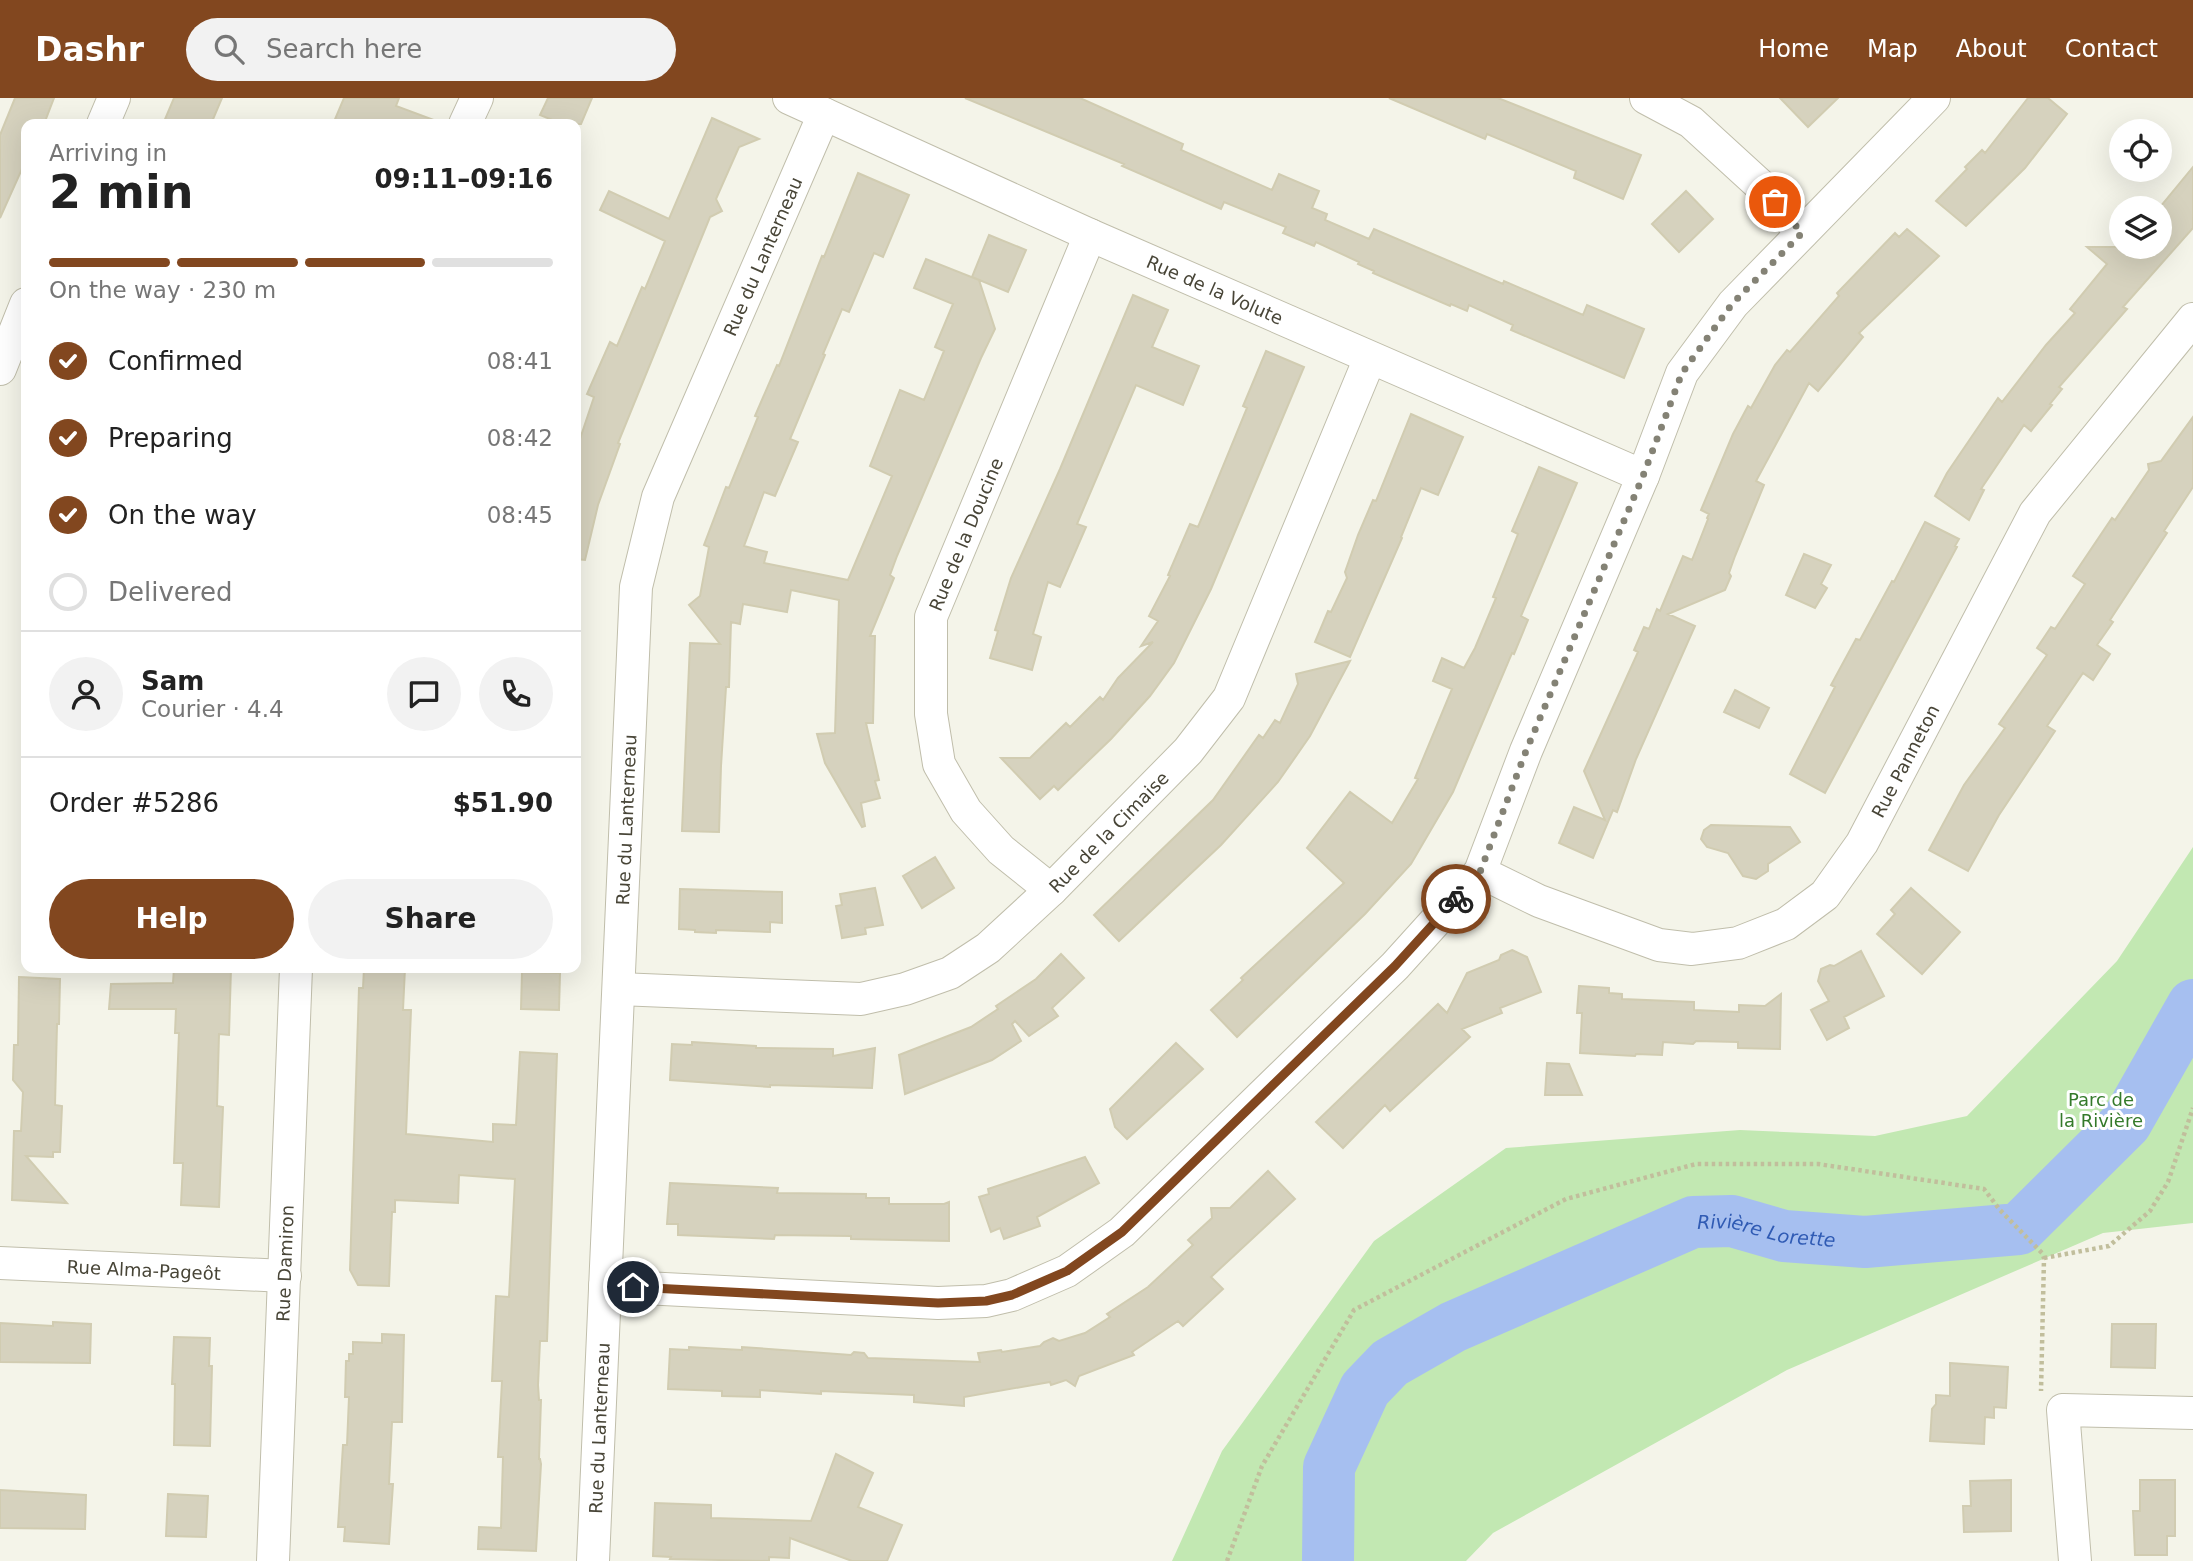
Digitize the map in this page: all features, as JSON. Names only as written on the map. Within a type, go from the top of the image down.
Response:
[{"type":"street","points":[[105,119],[114,98]]},
{"type":"street","points":[[467,119],[477,98]]},
{"type":"street","name":"Rue de la Volute","points":[[789,98],[1090,235],[1643,476]]},
{"type":"street","points":[[1646,98],[1691,121],[1761,186],[1802,233]]},
{"type":"street","points":[[606,1286],[938,1303],[986,1301],[1012,1295],[1067,1271],[1122,1232],[1395,966],[1480,872],[1526,751],[1643,476],[1682,373],[1732,304],[1934,98]]},
{"type":"street","name":"Rue du Lanterneau","points":[[593,1561],[636,587],[658,498],[824,114]]},
{"type":"street","name":"Rue de la Doucine","points":[[1051,890],[1001,850],[966,811],[939,764],[932,714],[931,617],[1090,235]]},
{"type":"street","points":[[0,369],[21,316]]},
{"type":"street","name":"Rue Panneton","points":[[1480,872],[1539,901],[1659,945],[1692,949],[1738,943],[1786,924],[1825,895],[1862,843],[2035,513],[2193,319]]},
{"type":"street","name":"Rue de la Cimaise","points":[[619,989],[861,999],[905,989],[950,973],[988,948],[1051,890],[1188,751],[1229,698],[1370,358]]},
{"type":"street","name":"Rue Damiron","points":[[273,1561],[296,973]]},
{"type":"street","name":"Rue Alma-Pageôt","points":[[0,1263],[285,1276]]},
{"type":"street","points":[[2075,1561],[2063,1410],[2193,1413]]},
{"type":"path","points":[[2043,1255],[2109,1246],[2150,1212],[2168,1182],[2193,1108]]},
{"type":"path","points":[[1227,1561],[1262,1466],[1354,1310],[1566,1199],[1696,1164],[1818,1164],[1984,1189],[2043,1255],[2040,1391],[2063,1410]]},
{"type":"green space","name":"Parc de la Rivière","points":[[2193,847],[2193,1223],[2103,1233],[1787,1370],[1493,1533],[1466,1561],[1172,1561],[1222,1451],[1374,1241],[1506,1148],[1740,1130],[1875,1136],[1967,1116],[2117,961]]},
{"type":"building","points":[[15,98],[54,98],[46,119],[21,119],[21,171],[0,218],[0,135]]},
{"type":"building","points":[[174,98],[222,98],[213,119],[165,119]]},
{"type":"building","points":[[344,98],[399,98],[396,106],[431,119],[335,119]]},
{"type":"building","points":[[548,98],[592,98],[581,124],[581,119],[550,119],[540,115]]},
{"type":"building","points":[[965,98],[1080,98],[1183,144],[1181,150],[1272,190],[1279,174],[1319,191],[1312,208],[1327,214],[1325,220],[1369,239],[1374,229],[1583,315],[1587,305],[1644,329],[1624,378],[1511,330],[1513,325],[1469,305],[1467,311],[1451,304],[1450,306],[1373,273],[1374,271],[1358,264],[1359,262],[1316,242],[1314,246],[1283,233],[1286,227],[1224,202],[1221,209],[1122,166],[1124,164]]},
{"type":"building","points":[[1389,98],[1498,98],[1641,155],[1623,199],[1574,178],[1576,171],[1487,134],[1485,139]]},
{"type":"building","points":[[1780,98],[1838,98],[1808,127]]},
{"type":"building","points":[[2028,98],[2048,98],[2067,114],[2025,168],[1966,226],[1936,201],[1982,150],[1985,153]]},
{"type":"building","points":[[712,118],[759,139],[739,147],[716,199],[722,211],[710,217],[618,443],[620,444],[598,505],[585,560],[581,560],[581,436],[594,397],[587,394],[610,342],[617,346],[665,241],[600,210],[609,191],[669,219]]},
{"type":"building","points":[[2193,167],[2193,228],[2172,252],[2172,196],[2169,196]]},
{"type":"building","points":[[858,173],[909,195],[883,257],[874,253],[849,312],[842,309],[790,439],[798,442],[775,496],[764,492],[744,546],[767,552],[764,563],[848,580],[892,476],[870,466],[900,390],[924,400],[944,351],[935,347],[953,304],[914,288],[926,259],[979,280],[995,329],[897,556],[890,575],[894,578],[870,636],[875,636],[873,723],[866,723],[879,780],[875,781],[880,798],[861,803],[865,826],[862,827],[825,763],[817,734],[835,733],[839,600],[791,590],[787,612],[743,604],[740,624],[731,622],[719,832],[682,831],[690,643],[720,644],[689,605],[700,596],[709,547],[704,545],[726,487],[729,488],[758,417],[755,416],[777,365],[779,366]]},
{"type":"building","points":[[1686,191],[1713,219],[1679,252],[1652,224]]},
{"type":"building","points":[[1907,229],[1939,256],[1859,333],[1863,337],[1818,391],[1809,383],[1756,481],[1764,485],[1735,556],[1725,590],[1668,614],[1695,626],[1636,759],[1617,812],[1613,810],[1593,858],[1559,843],[1574,807],[1605,820],[1584,771],[1638,652],[1634,650],[1644,627],[1649,629],[1657,609],[1660,611],[1683,556],[1692,560],[1709,514],[1701,510],[1733,434],[1748,406],[1751,408],[1775,365],[1787,350],[1790,352],[1839,296],[1837,293],[1895,233],[1899,237]]},
{"type":"building","points":[[989,235],[1026,250],[1008,292],[972,277]]},
{"type":"building","points":[[2087,247],[2109,247],[2109,259],[2166,259],[2123,307],[2127,309],[2059,387],[2062,389],[2050,404],[2052,405],[2031,431],[2024,425],[1981,489],[1984,490],[1969,520],[1935,496],[1947,473],[1998,398],[2002,402],[2046,345],[2075,313],[2070,309],[2107,264]]},
{"type":"building","points":[[1133,295],[1168,310],[1152,347],[1199,366],[1183,405],[1136,385],[1077,524],[1086,527],[1060,587],[1048,582],[1033,634],[1041,637],[1032,670],[990,658],[998,631],[995,630],[1011,578]]},
{"type":"building","points":[[1266,351],[1304,367],[1211,589],[1174,663],[1150,696],[1111,739],[1058,790],[1054,786],[1040,799],[1001,758],[1030,758],[1066,723],[1070,727],[1100,697],[1103,700],[1118,678],[1153,642],[1141,646],[1158,621],[1149,616],[1170,576],[1168,575],[1190,524],[1198,527],[1247,408],[1243,406]]},
{"type":"building","points":[[1411,414],[1463,437],[1438,495],[1421,488],[1350,657],[1315,642],[1328,611],[1331,612],[1347,578],[1345,572],[1358,535],[1373,500],[1376,501]]},
{"type":"building","points":[[2193,417],[2193,487],[2097,645],[2110,654],[2093,680],[2083,673],[2047,726],[2055,731],[1999,815],[1968,871],[1929,850],[1964,785],[2005,728],[1999,724],[2047,655],[2037,648],[2051,627],[2055,629],[2085,584],[2073,576],[2112,518],[2115,520],[2149,470],[2148,464],[2161,461]]},
{"type":"building","points":[[1539,467],[1577,483],[1521,616],[1528,620],[1453,792],[1411,864],[1365,914],[1237,1037],[1211,1010],[1243,980],[1241,978],[1344,883],[1307,848],[1350,792],[1392,823],[1418,779],[1415,778],[1452,689],[1433,681],[1442,658],[1464,668],[1475,648],[1518,534],[1512,531]]},
{"type":"building","points":[[1925,522],[1959,539],[1955,546],[1957,547],[1825,793],[1790,774],[1835,687],[1831,685],[1856,639],[1860,640],[1892,581],[1894,582]]},
{"type":"building","points":[[1804,554],[1831,565],[1821,584],[1827,588],[1815,608],[1786,595]]},
{"type":"building","points":[[1350,661],[1310,736],[1278,782],[1221,845],[1119,941],[1094,915],[1213,800],[1259,735],[1263,738],[1275,720],[1280,723],[1298,684],[1296,674]]},
{"type":"building","points":[[1735,690],[1769,708],[1759,728],[1724,712]]},
{"type":"building","points":[[1711,825],[1790,827],[1800,842],[1768,864],[1768,871],[1756,879],[1743,876],[1728,853],[1707,847],[1701,839],[1704,830]]},
{"type":"building","points":[[935,857],[954,888],[922,908],[903,876]]},
{"type":"building","points":[[875,888],[883,925],[865,928],[866,934],[842,938],[836,906],[842,905],[840,894]]},
{"type":"building","points":[[1911,888],[1960,932],[1922,974],[1877,934],[1895,914],[1891,910]]},
{"type":"building","points":[[680,889],[782,892],[782,923],[770,922],[770,932],[716,930],[716,933],[679,929]]},
{"type":"building","points":[[1512,950],[1527,957],[1541,992],[1500,1008],[1502,1013],[1462,1029],[1470,1037],[1390,1111],[1385,1105],[1343,1148],[1316,1122],[1438,1004],[1447,1013],[1467,973],[1499,960],[1501,955]]},
{"type":"building","points":[[1861,951],[1884,996],[1844,1017],[1849,1028],[1827,1040],[1811,1010],[1829,1001],[1818,981],[1821,969],[1834,966]]},
{"type":"building","points":[[1061,954],[1084,978],[1052,1008],[1058,1016],[1029,1036],[1015,1021],[1012,1024],[1021,1041],[992,1060],[905,1094],[899,1055],[971,1027],[1036,979]]},
{"type":"building","points":[[174,973],[231,973],[229,1035],[219,1034],[217,1106],[223,1107],[219,1207],[181,1205],[183,1163],[174,1163],[179,1033],[175,1033],[176,1009],[109,1009],[111,984],[173,983]]},
{"type":"building","points":[[364,973],[405,973],[403,1010],[411,1010],[406,1134],[493,1142],[493,1124],[516,1125],[520,1052],[557,1054],[547,1341],[540,1341],[538,1385],[541,1400],[541,1464],[536,1551],[478,1549],[479,1527],[501,1528],[503,1457],[498,1457],[502,1381],[492,1381],[496,1296],[509,1297],[515,1179],[459,1175],[458,1203],[395,1200],[395,1212],[392,1212],[389,1286],[358,1285],[350,1270],[359,988],[363,988]]},
{"type":"building","points":[[522,973],[560,973],[559,1010],[521,1009]]},
{"type":"building","points":[[19,977],[60,979],[55,1105],[62,1106],[60,1152],[53,1152],[53,1157],[26,1156],[67,1203],[12,1200],[14,1131],[21,1131],[23,1092],[13,1080],[14,1045],[18,1045]]},
{"type":"building","points":[[1579,986],[1609,988],[1609,993],[1622,994],[1622,999],[1694,1002],[1694,1010],[1739,1012],[1739,1005],[1765,1006],[1781,994],[1780,1049],[1738,1048],[1738,1042],[1696,1041],[1693,1044],[1663,1042],[1662,1055],[1580,1053],[1582,1013],[1577,1013]]},
{"type":"building","points":[[692,1042],[756,1048],[833,1049],[833,1056],[875,1048],[872,1088],[770,1087],[670,1080],[672,1044],[692,1045]]},
{"type":"building","points":[[1176,1043],[1203,1069],[1127,1139],[1115,1127],[1110,1109]]},
{"type":"building","points":[[1547,1063],[1569,1064],[1582,1095],[1545,1095]]},
{"type":"building","points":[[1085,1157],[1099,1183],[1037,1217],[1040,1226],[1004,1239],[1000,1228],[991,1232],[979,1197],[989,1194],[988,1189]]},
{"type":"building","points":[[1268,1171],[1295,1199],[1211,1277],[1223,1289],[1183,1326],[1178,1321],[1132,1352],[1134,1355],[1079,1376],[1075,1386],[1066,1380],[1051,1385],[1050,1382],[964,1397],[964,1406],[914,1402],[914,1395],[760,1390],[760,1397],[722,1396],[722,1391],[668,1389],[670,1349],[689,1350],[689,1347],[742,1350],[742,1347],[851,1355],[854,1352],[864,1353],[868,1358],[980,1362],[978,1353],[1040,1346],[1053,1338],[1059,1341],[1085,1333],[1110,1317],[1107,1314],[1148,1287],[1193,1245],[1188,1240],[1212,1218],[1211,1208],[1230,1208]]},
{"type":"building","points":[[670,1183],[778,1188],[777,1193],[866,1194],[866,1198],[889,1198],[889,1204],[949,1202],[949,1241],[851,1239],[851,1236],[775,1235],[774,1239],[678,1235],[678,1224],[667,1224]]},
{"type":"building","points":[[53,1322],[91,1324],[90,1363],[0,1362],[0,1323],[53,1326]]},
{"type":"building","points":[[2112,1324],[2156,1324],[2155,1368],[2111,1367]]},
{"type":"building","points":[[382,1334],[404,1335],[402,1422],[392,1422],[389,1484],[393,1484],[389,1544],[344,1541],[345,1527],[338,1527],[343,1445],[347,1445],[349,1397],[345,1397],[346,1361],[349,1361],[349,1354],[353,1354],[353,1342],[382,1343]]},
{"type":"building","points":[[174,1337],[210,1338],[210,1446],[174,1445]]},
{"type":"building","points":[[1950,1363],[2008,1367],[2006,1408],[1994,1407],[1994,1418],[1985,1417],[1984,1444],[1930,1441],[1932,1409],[1936,1404],[1936,1395],[1950,1396]]},
{"type":"building","points":[[836,1454],[873,1473],[858,1507],[902,1525],[887,1561],[852,1561],[790,1538],[789,1558],[769,1557],[769,1561],[670,1559],[671,1557],[653,1556],[655,1503],[711,1505],[711,1518],[811,1521]]},
{"type":"building","points":[[2011,1480],[2011,1531],[1964,1532],[1963,1506],[1971,1506],[1970,1481]]},
{"type":"building","points":[[2140,1480],[2175,1480],[2175,1536],[2167,1536],[2167,1555],[2135,1555],[2133,1511],[2140,1511]]},
{"type":"building","points":[[0,1490],[86,1495],[85,1529],[0,1528]]},
{"type":"building","points":[[168,1494],[208,1496],[206,1537],[166,1536]]},
{"type":"waterway","name":"Rivière Lorette","points":[[1328,1561],[1329,1467],[1365,1389],[1390,1363],[1453,1327],[1693,1222],[1732,1221],[1784,1236],[1865,1242],[2019,1229],[2126,1123],[2193,1005]]},
{"type":"way so far","points":[[1456,899],[1480,872],[1526,751],[1643,476],[1682,373],[1732,304],[1802,233],[1775,202]]},
{"type":"route","points":[[633,1287],[938,1303],[986,1301],[1012,1295],[1067,1271],[1122,1232],[1395,966],[1456,899]]}]
